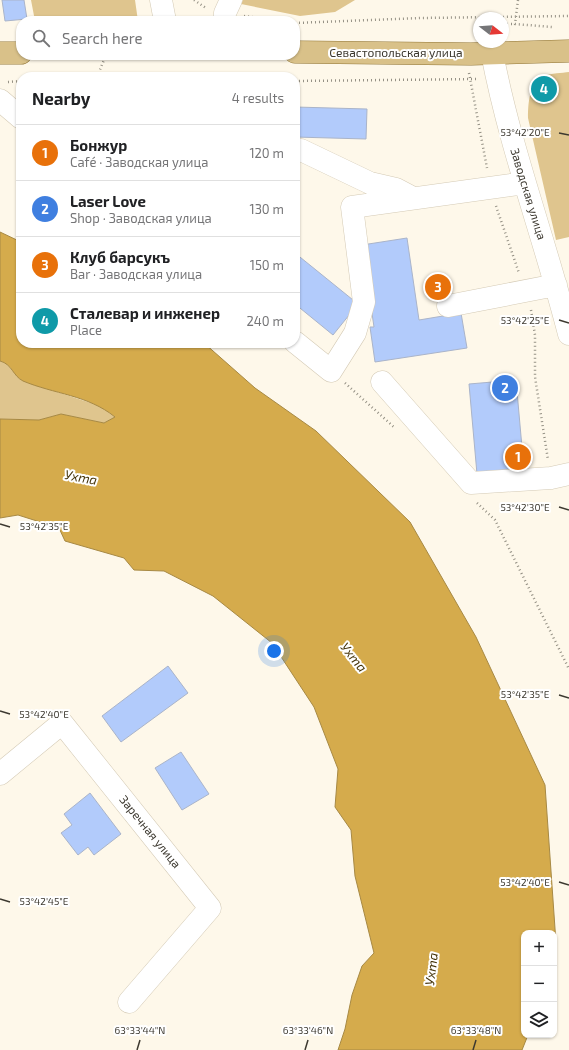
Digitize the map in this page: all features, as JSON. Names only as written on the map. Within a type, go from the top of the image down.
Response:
[{"type":"main road","name":"Севастопольская улица","points":[[300,52],[481,53],[569,51]]},
{"type":"main road","points":[[0,53],[16,53]]},
{"type":"street","points":[[160,0],[164,16]]},
{"type":"street","points":[[224,16],[224,13],[231,0]]},
{"type":"street","name":"Заводская улица","points":[[481,53],[497,78],[510,134],[556,284],[569,334]]},
{"type":"street","points":[[4,91],[16,110]]},
{"type":"street","points":[[300,150],[370,183],[396,189],[414,199]]},
{"type":"street","points":[[300,346],[331,371],[355,333],[364,302],[352,206],[414,199],[525,183]]},
{"type":"street","points":[[448,306],[556,284]]},
{"type":"street","points":[[382,382],[471,483],[560,476]]},
{"type":"street","name":"Заречная улица","points":[[0,774],[62,723],[210,908],[129,1002]]},
{"type":"path","points":[[515,24],[518,0]]},
{"type":"path","points":[[300,23],[421,18],[569,16]]},
{"type":"path","points":[[509,24],[552,27]]},
{"type":"path","points":[[481,48],[481,53],[469,79],[490,188],[524,291],[528,296],[535,335],[535,377],[560,476]]},
{"type":"path","points":[[98,72],[104,60]]},
{"type":"path","points":[[300,81],[497,78]]},
{"type":"path","points":[[4,91],[16,84]]},
{"type":"path","points":[[331,371],[396,429]]},
{"type":"path","points":[[472,498],[495,520],[569,669]]},
{"type":"shaded area","points":[[31,0],[135,0],[137,16],[34,16]]},
{"type":"shaded area","points":[[243,0],[355,0],[335,12],[300,16],[241,4]]},
{"type":"shaded area","points":[[569,72],[569,237],[556,240],[528,118],[528,106],[532,88],[539,79],[550,74]]},
{"type":"shaded area","points":[[0,361],[6,363],[21,380],[100,406],[115,417],[104,423],[61,414],[39,420],[0,419]]},
{"type":"water","name":"Ухта","points":[[0,232],[16,240],[16,348],[210,348],[255,388],[316,431],[410,522],[476,637],[545,785],[555,930],[521,930],[521,1038],[527,1038],[522,1050],[338,1050],[345,1029],[352,995],[362,966],[374,953],[355,876],[351,830],[335,807],[338,769],[314,707],[272,643],[213,596],[164,571],[134,570],[124,558],[65,541],[59,528],[18,515],[0,518],[0,419],[39,420],[61,414],[104,423],[115,417],[94,404],[82,399],[23,381],[10,367],[0,361]]},
{"type":"building","points":[[2,0],[24,0],[27,16],[16,16],[16,20],[5,21]]},
{"type":"building","points":[[300,107],[367,109],[366,139],[300,137]]},
{"type":"building","points":[[407,238],[419,320],[461,313],[467,348],[375,362],[370,327],[374,327],[362,245]]},
{"type":"building","points":[[300,257],[358,304],[333,335],[300,308]]},
{"type":"building","points":[[516,380],[524,470],[477,474],[469,384]]},
{"type":"building","points":[[168,666],[188,693],[121,742],[102,716]]},
{"type":"building","points":[[181,752],[209,794],[182,810],[155,768]]},
{"type":"building","points":[[90,793],[121,834],[94,855],[88,847],[78,855],[61,833],[72,825],[64,814]]},
{"type":"place","name":"Сталевар и инженер","points":[[544,89]]},
{"type":"place","name":"Клуб барсукъ","points":[[438,287]]},
{"type":"place","name":"Laser Love","points":[[505,388]]},
{"type":"place","name":"Бонжур","points":[[518,457]]}]
